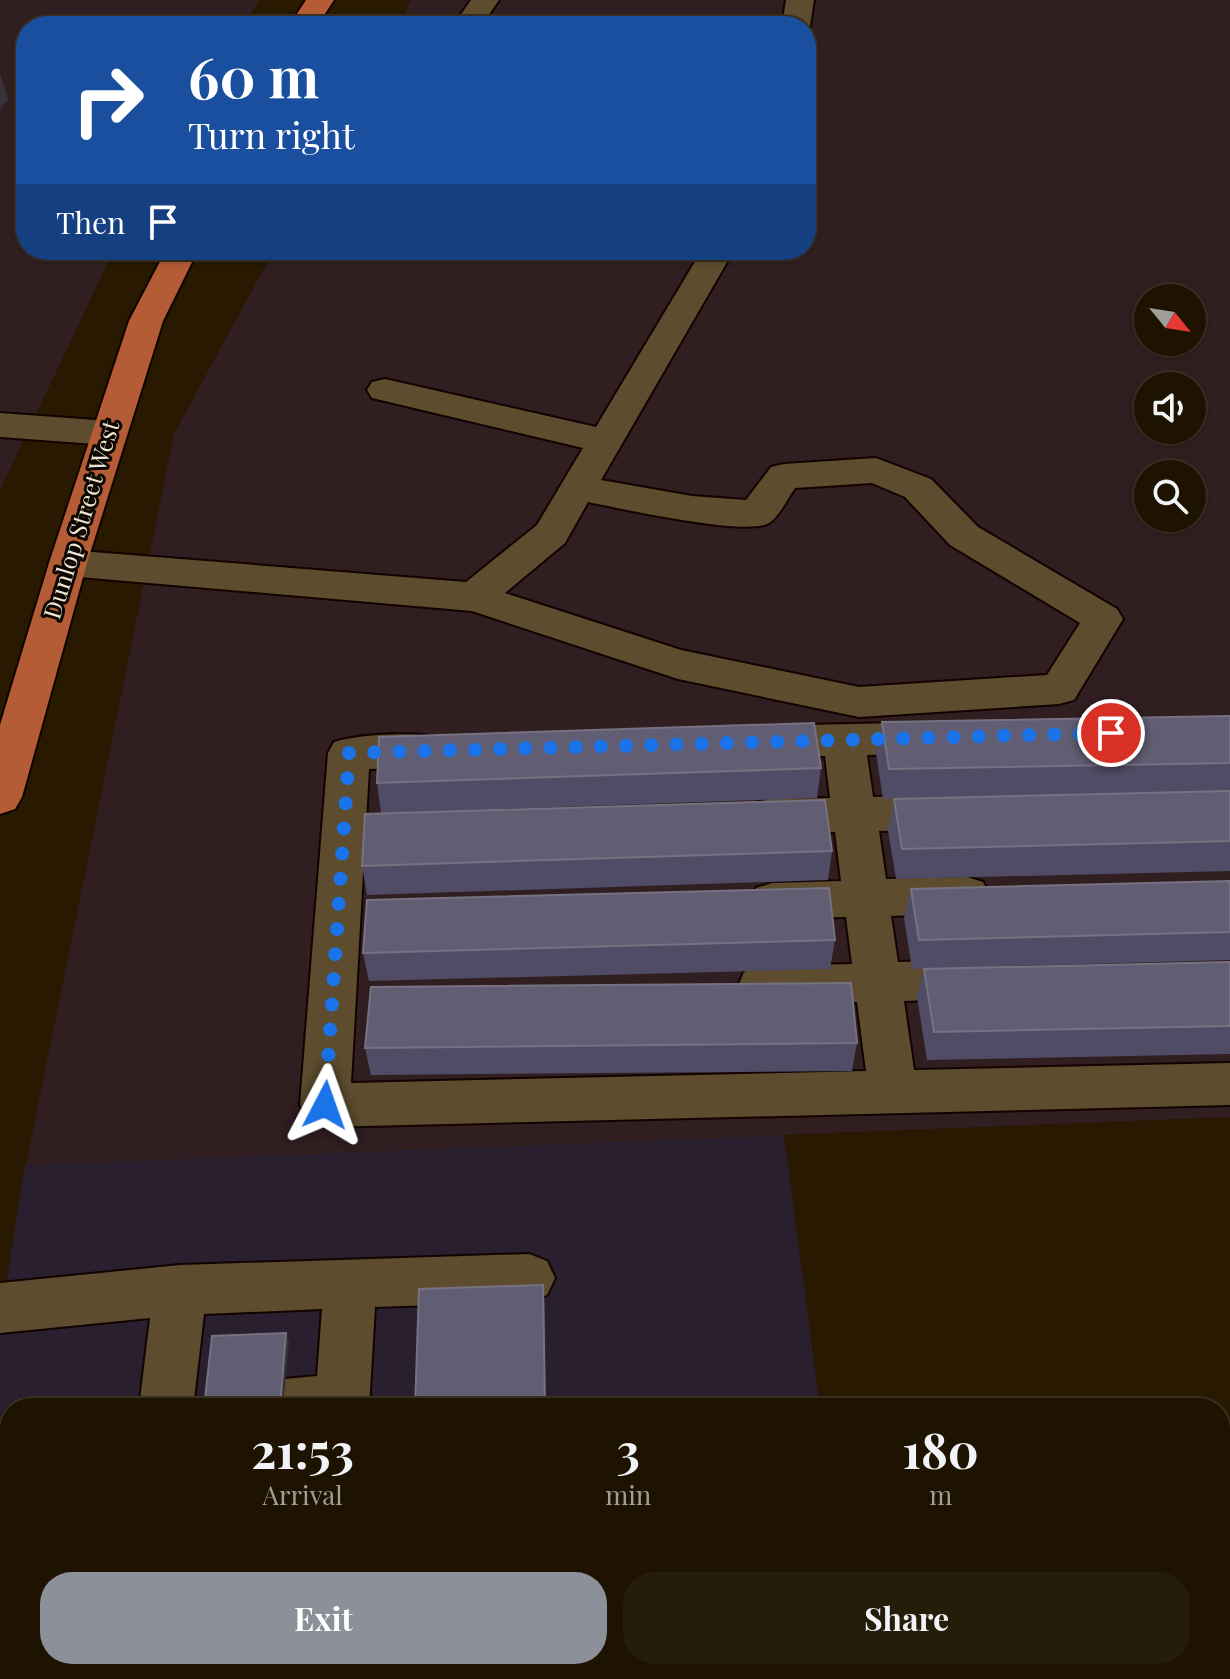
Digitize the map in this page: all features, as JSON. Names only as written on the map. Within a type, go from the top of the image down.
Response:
[{"type":"main road","name":"Dunlop Street West","points":[[0,797],[109,433],[146,321],[177,260]]},
{"type":"lane","points":[[474,597],[551,534],[712,260]]},
{"type":"lane","points":[[385,390],[606,441]]},
{"type":"lane","points":[[0,425],[109,433]]},
{"type":"lane","points":[[68,563],[474,597],[678,664],[859,702],[1059,689],[1103,619],[964,536],[918,488],[876,470],[784,476],[756,514],[692,509],[578,488]]},
{"type":"lane","points":[[716,744],[983,737]]},
{"type":"lane","points":[[844,740],[893,1092]]},
{"type":"lane","points":[[477,750],[349,753],[360,827],[338,916],[325,1105],[1230,1084]]},
{"type":"lane","points":[[727,817],[995,811]]},
{"type":"lane","points":[[726,902],[1008,894]]},
{"type":"lane","points":[[338,916],[384,914]]},
{"type":"lane","points":[[722,987],[1016,978]]},
{"type":"lane","points":[[332,1004],[379,1002]]},
{"type":"lane","points":[[0,1308],[180,1290],[529,1278]]},
{"type":"lane","points":[[342,1398],[350,1283]]},
{"type":"lane","points":[[167,1398],[180,1290]]},
{"type":"shaded area","points":[[0,0],[259,0],[249,16],[16,16],[16,260],[109,260],[0,490]]},
{"type":"shaded area","points":[[411,0],[1230,0],[1230,1117],[26,1165],[174,434],[269,260],[816,260],[816,16],[402,16]]},
{"type":"shaded area","points":[[784,1135],[819,1398],[0,1398],[0,1322],[25,1165]]},
{"type":"building","points":[[1230,716],[1230,763],[889,769],[882,722]]},
{"type":"building","points":[[814,723],[821,768],[377,783],[379,737]]},
{"type":"building","points":[[1230,791],[1230,841],[902,849],[894,799]]},
{"type":"building","points":[[825,800],[832,851],[362,866],[365,814]]},
{"type":"building","points":[[1230,881],[1230,932],[919,940],[911,889]]},
{"type":"building","points":[[829,888],[835,940],[363,953],[367,900]]},
{"type":"building","points":[[1230,962],[1230,1026],[934,1032],[924,969]]},
{"type":"building","points":[[851,983],[857,1043],[365,1048],[371,987]]},
{"type":"building","points":[[543,1285],[545,1398],[415,1398],[419,1289]]},
{"type":"building","points":[[286,1333],[281,1398],[205,1398],[212,1336]]},
{"type":"route","points":[[325,1105],[349,753],[1111,733]]}]
